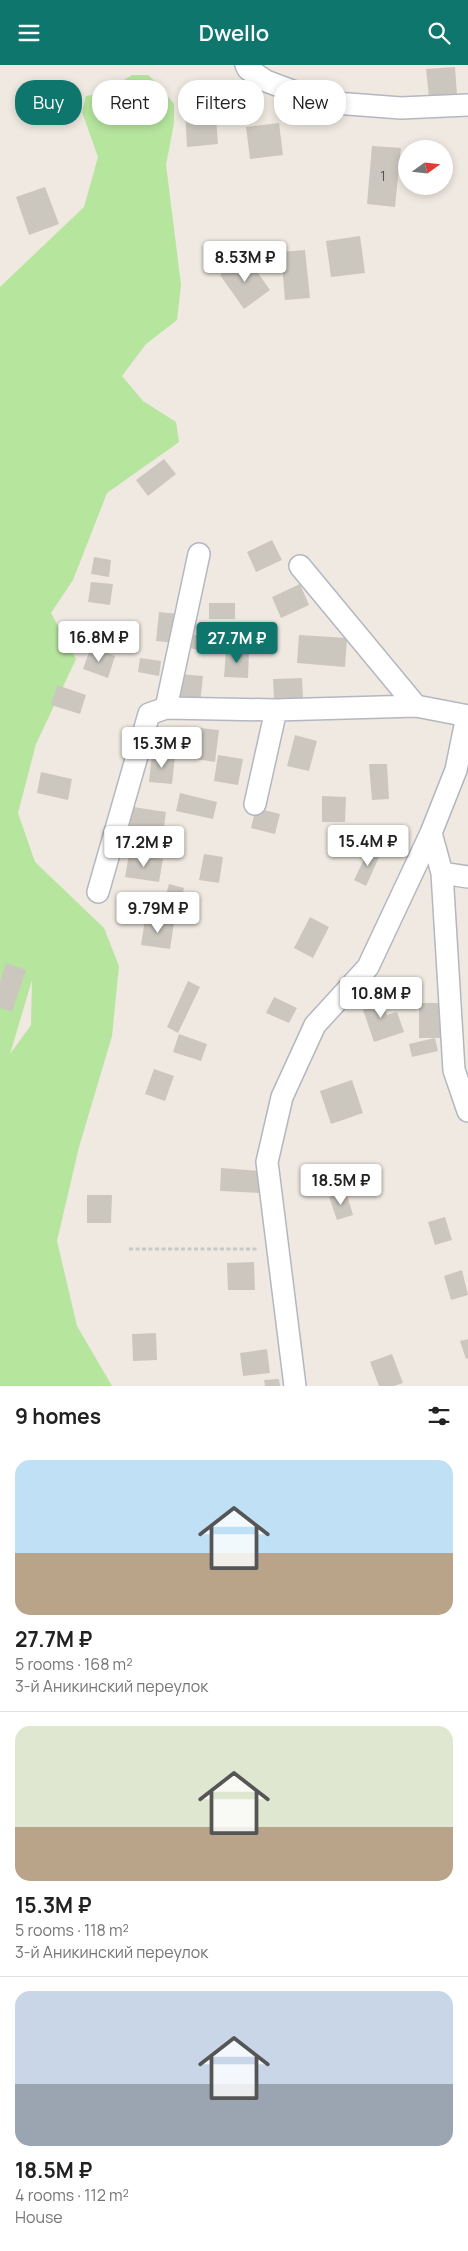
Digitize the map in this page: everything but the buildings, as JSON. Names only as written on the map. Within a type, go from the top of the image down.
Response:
[{"type":"street","points":[[246,65],[248,69],[266,81],[322,103],[401,108],[468,105]]},
{"type":"street","points":[[166,708],[199,554]]},
{"type":"street","points":[[300,566],[416,706]]},
{"type":"street","points":[[98,892],[149,714],[166,708],[276,710],[416,706],[468,716],[456,770],[432,833],[368,967],[315,1025],[282,1097],[267,1162],[295,1386]]},
{"type":"street","points":[[255,804],[276,710]]},
{"type":"street","points":[[432,833],[442,873],[454,1070],[468,1111]]},
{"type":"street","points":[[442,873],[468,877]]},
{"type":"path","points":[[129,1249],[278,1249]]},
{"type":"green space","points":[[132,75],[148,75],[154,80],[124,80]]},
{"type":"green space","points":[[92,95],[92,125],[168,125],[168,96],[174,104],[174,123],[166,165],[181,285],[177,320],[146,344],[122,376],[143,401],[176,422],[179,442],[107,493],[73,580],[51,613],[76,659],[36,744],[18,813],[35,862],[104,928],[119,966],[112,1036],[79,1147],[57,1241],[77,1326],[112,1386],[0,1386],[0,287],[84,207],[98,157],[82,112],[86,96]],"holes":[[[32,980],[31,1025],[10,1054]]]}]
